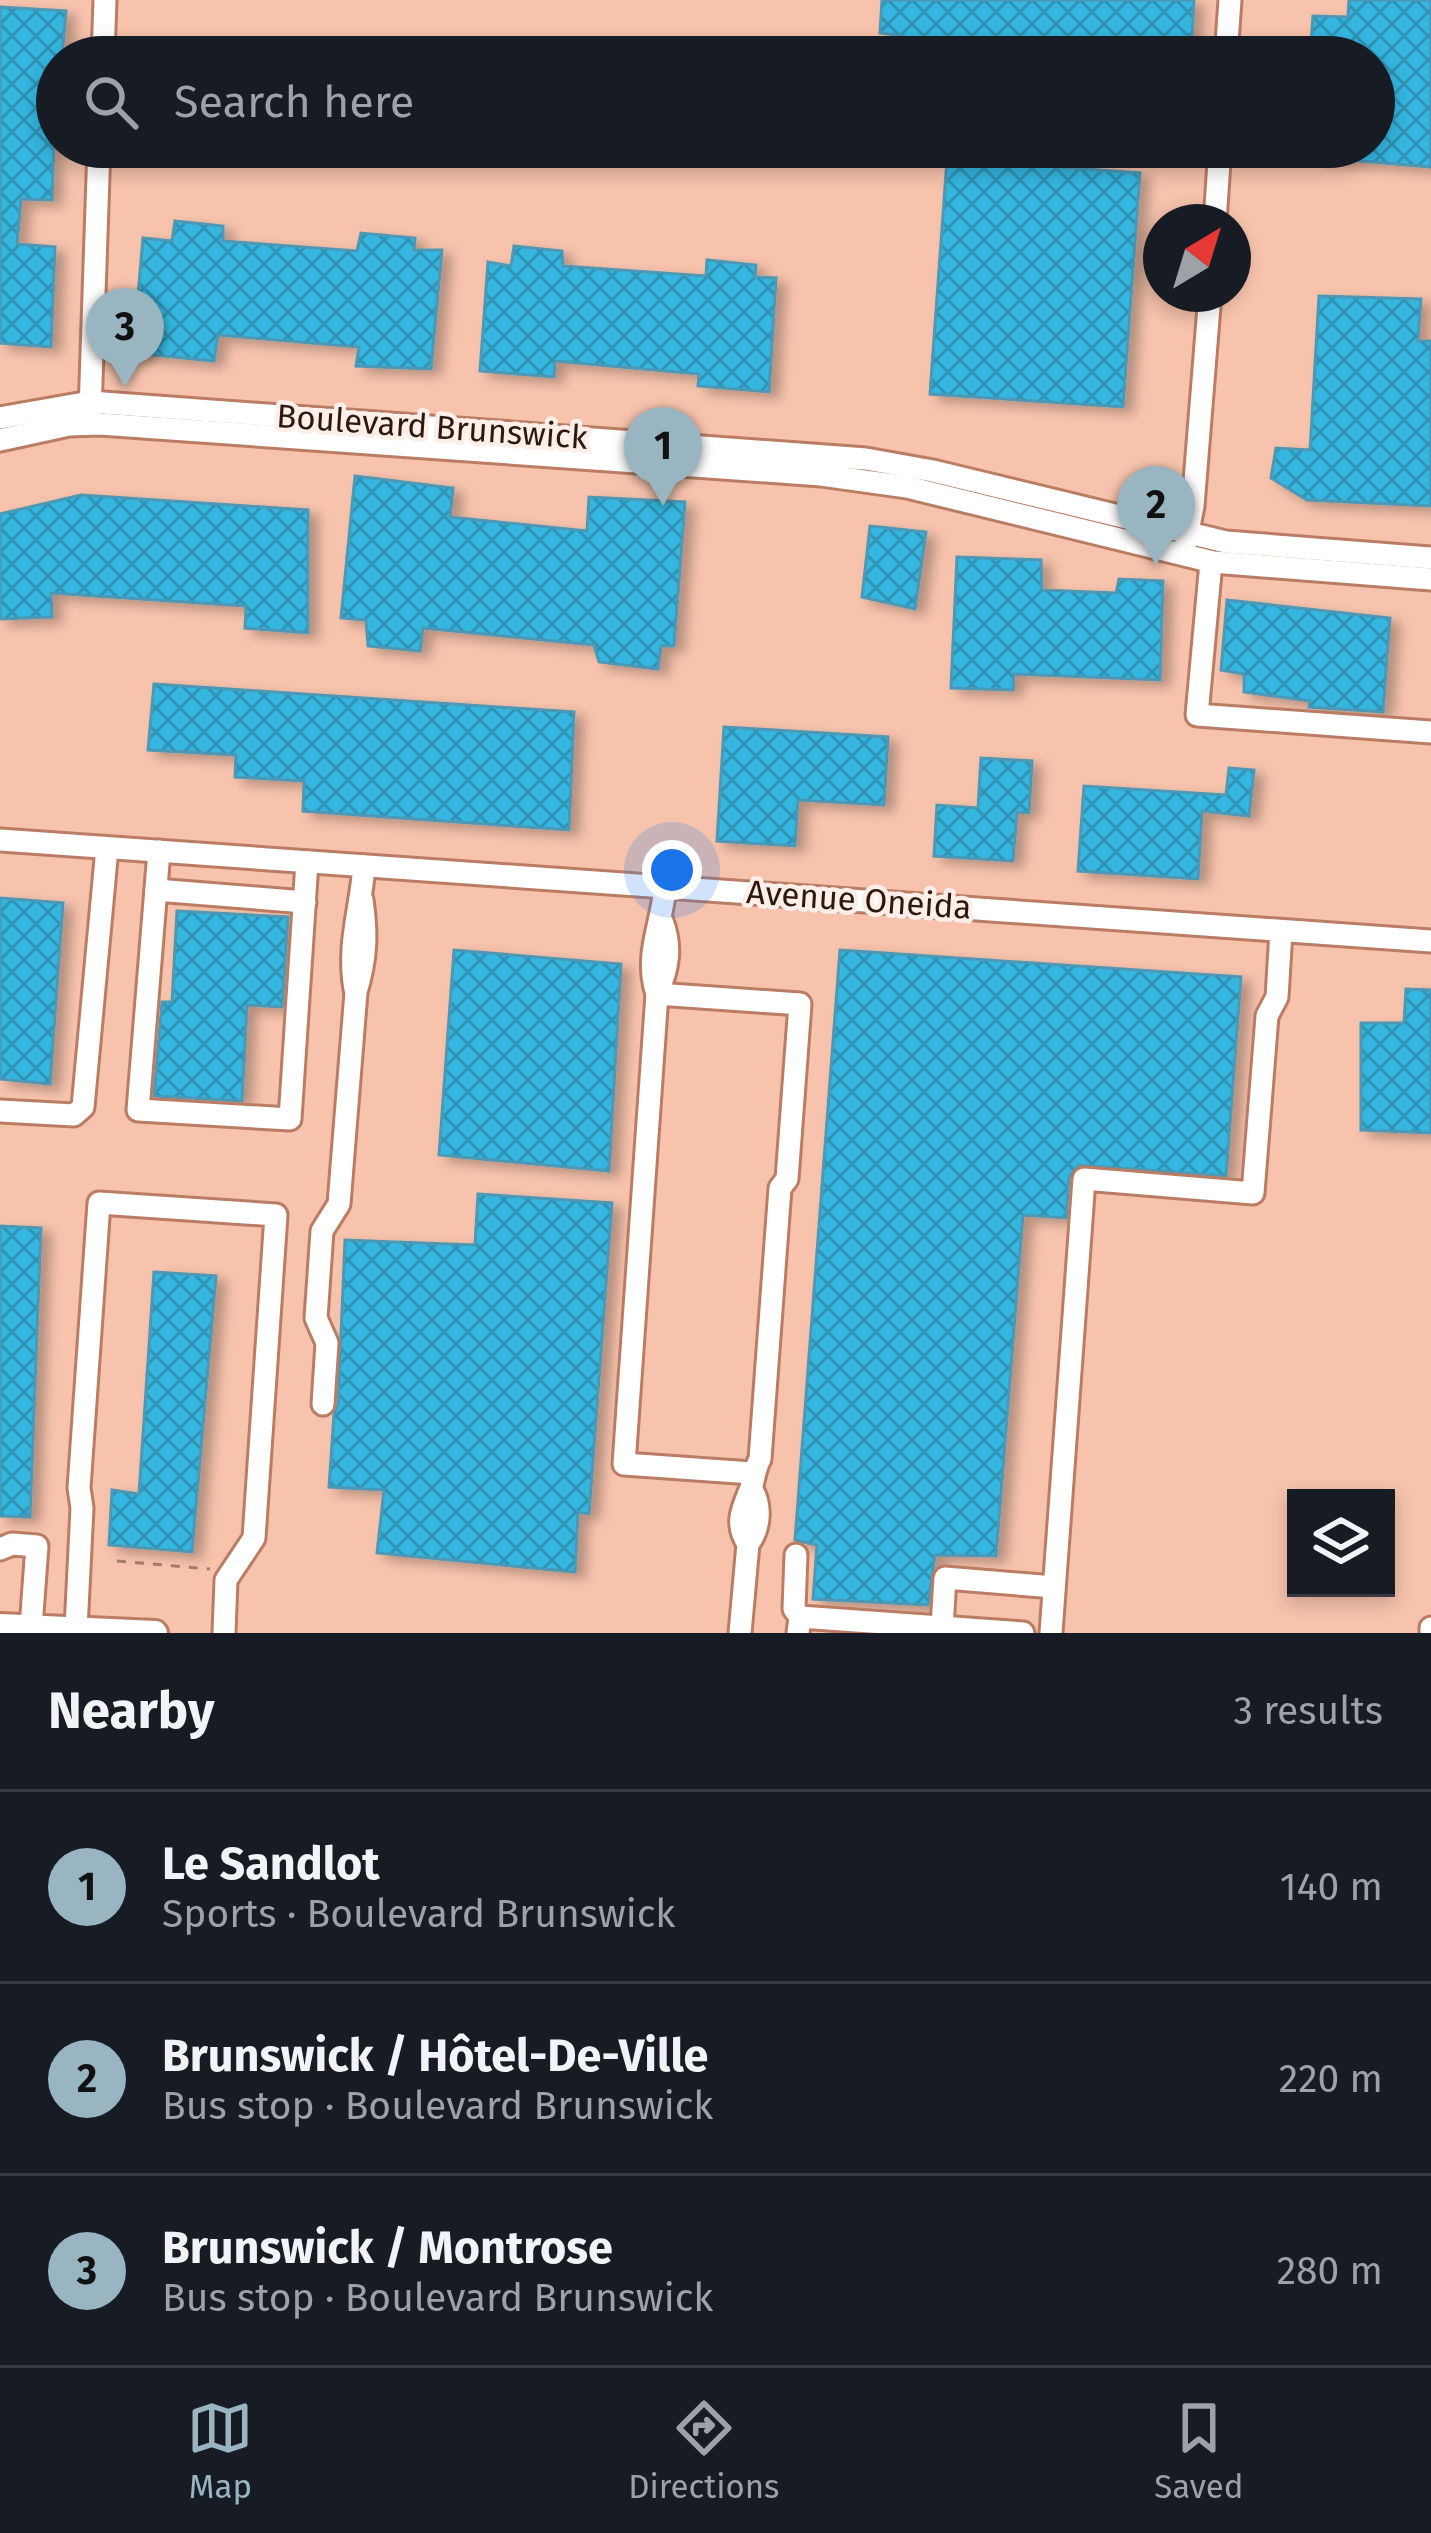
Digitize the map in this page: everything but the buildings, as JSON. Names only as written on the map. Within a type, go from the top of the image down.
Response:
[{"type":"main road","points":[[0,1626],[155,1633]]},
{"type":"street","points":[[104,36],[105,0]]},
{"type":"street","points":[[1227,36],[1230,0]]},
{"type":"street","points":[[90,413],[98,168]]},
{"type":"street","points":[[1216,204],[1219,168]]},
{"type":"street","points":[[1185,544],[1208,312]]},
{"type":"street","name":"Boulevard Brunswick","points":[[0,440],[90,413]]},
{"type":"street","name":"Boulevard Brunswick","points":[[0,418],[90,413],[862,480],[1185,544],[1431,558]]},
{"type":"street","name":"Boulevard Brunswick","points":[[1185,544],[1211,562],[1431,579]]},
{"type":"street","points":[[1211,562],[1197,716],[1431,732]]},
{"type":"street","name":"Avenue Oneida","points":[[0,840],[1431,941]]},
{"type":"street","points":[[0,1112],[74,1115],[83,1107],[107,848]]},
{"type":"street","points":[[159,851],[138,1110],[290,1118],[308,862]]},
{"type":"street","points":[[322,1404],[327,1343],[316,1318],[322,1231],[339,1204],[356,992],[350,961],[352,933],[362,900],[364,866]]},
{"type":"street","points":[[665,886],[650,973],[658,994],[624,1464],[751,1481]]},
{"type":"street","points":[[156,890],[304,902]]},
{"type":"street","points":[[1051,1633],[1084,1179],[1253,1193],[1267,1016],[1277,997],[1281,931]]},
{"type":"street","points":[[658,994],[800,1004],[787,1179],[780,1188],[760,1459],[751,1481],[759,1500],[756,1534],[748,1544],[740,1633]]},
{"type":"street","points":[[76,1629],[79,1488],[100,1204],[276,1215],[254,1538],[226,1580],[224,1633]]},
{"type":"street","points":[[0,1549],[12,1544],[37,1546],[31,1627]]},
{"type":"street","points":[[796,1555],[794,1609],[799,1625],[1023,1633]]},
{"type":"street","points":[[942,1627],[945,1579],[1054,1587]]},
{"type":"path","points":[[117,1561],[211,1569]]},
{"type":"place","name":"Brunswick / Montrose","points":[[125,387]]},
{"type":"place","name":"Le Sandlot","points":[[663,506]]},
{"type":"place","name":"Brunswick / Hôtel-De-Ville","points":[[1156,565]]}]
